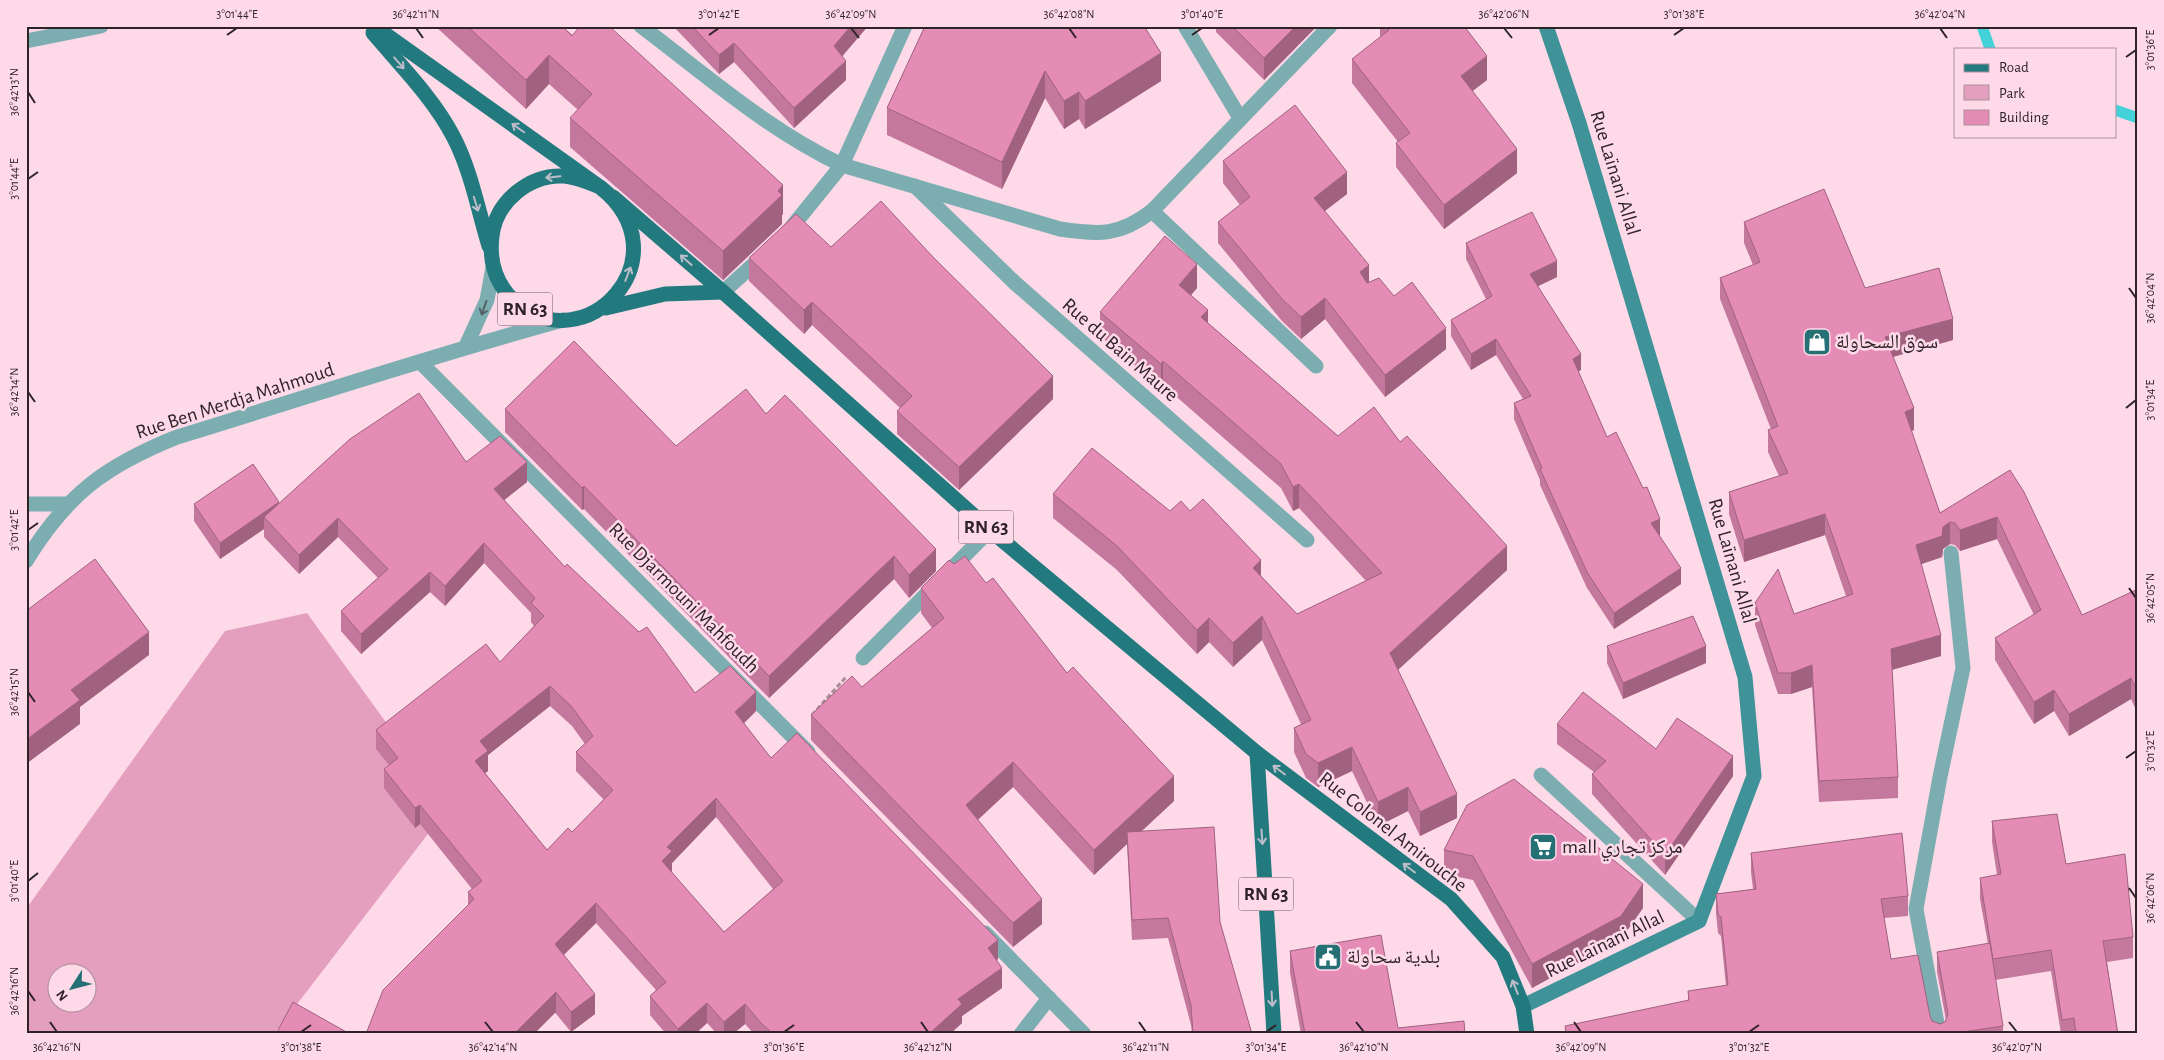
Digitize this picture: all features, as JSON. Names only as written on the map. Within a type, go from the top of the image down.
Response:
[{"type":"main road","name":"RN 63","points":[[367,26],[424,92],[453,137],[462,158],[492,260],[508,294],[519,305],[532,313],[563,320],[582,317],[599,310],[665,294],[723,292]]},
{"type":"main road","name":"RN 63","points":[[374,26],[613,197],[723,292],[990,530],[1257,753],[1274,1034]]},
{"type":"main road","name":"Rue Laïnani Allal","points":[[1523,1006],[1700,921],[1754,776],[1745,677],[1590,160],[1546,26]]},
{"type":"main road","name":"RN 63","points":[[492,260],[492,233],[498,215],[510,198],[525,186],[543,178],[563,176],[582,179],[600,187]]},
{"type":"main road","name":"RN 63","points":[[599,310],[616,296],[624,284],[634,257],[633,235],[626,215],[613,197]]},
{"type":"main road","name":"Rue Colonel Amirouche","points":[[1257,753],[1451,899],[1503,957],[1523,1006],[1527,1034]]},
{"type":"street","points":[[26,41],[101,26]]},
{"type":"street","points":[[641,26],[780,132],[842,165],[1060,229],[1087,233],[1114,232],[1136,224],[1152,211],[1330,26]]},
{"type":"street","points":[[723,292],[776,245],[808,210],[842,165],[905,26]]},
{"type":"street","points":[[1185,26],[1240,118]]},
{"type":"street","name":"Rue du Bain Maure","points":[[912,184],[1015,284],[1307,540]]},
{"type":"street","points":[[1152,211],[1316,366]]},
{"type":"street","points":[[466,346],[487,300],[492,260]]},
{"type":"street","name":"Rue Ben Merdja Mahmoud","points":[[26,561],[41,537],[68,504],[104,472],[138,453],[169,440],[422,363],[466,346],[563,320]]},
{"type":"street","name":"Rue Djarmouni Mahfoudh","points":[[422,363],[820,764]]},
{"type":"street","points":[[26,504],[68,504]]},
{"type":"street","points":[[863,658],[990,530]]},
{"type":"street","points":[[1938,1034],[1916,909],[1940,777],[1963,668],[1951,553]]},
{"type":"street","points":[[1541,775],[1700,921]]},
{"type":"street","points":[[972,920],[1084,1034]]},
{"type":"street","points":[[1021,1034],[1049,998]]},
{"type":"path","points":[[793,736],[863,658]]},
{"type":"green space","points":[[307,613],[448,808],[274,1034],[26,1034],[26,909],[225,631]]},
{"type":"building","points":[[467,26],[562,26],[572,36],[580,26],[609,26],[783,185],[778,191],[782,195],[723,251],[570,118],[592,94],[549,55],[526,80]]},
{"type":"building","points":[[692,26],[851,26],[834,46],[846,61],[794,108],[734,43],[719,55]]},
{"type":"building","points":[[925,26],[1144,26],[1161,53],[1085,101],[1079,92],[1064,101],[1045,71],[1002,162],[887,108]]},
{"type":"building","points":[[1232,26],[1296,26],[1264,58]]},
{"type":"building","points":[[1386,26],[1464,26],[1487,56],[1461,76],[1517,149],[1444,205],[1396,143],[1410,133],[1352,59],[1389,30]]},
{"type":"building","points":[[1295,105],[1347,172],[1314,198],[1369,265],[1360,272],[1367,283],[1379,278],[1394,296],[1412,282],[1446,328],[1385,375],[1325,298],[1301,317],[1282,299],[1218,222],[1250,197],[1223,161]]},
{"type":"building","points":[[1824,189],[1865,288],[1939,268],[1953,319],[1885,337],[1914,408],[1905,412],[1940,513],[2010,470],[2024,492],[2082,615],[2138,589],[2138,693],[2131,678],[2069,714],[2054,690],[2034,702],[1995,638],[2041,610],[1997,517],[1960,530],[1955,523],[1950,522],[1943,527],[1942,536],[1916,545],[1941,635],[1891,649],[1898,777],[1819,781],[1812,665],[1791,673],[1778,673],[1755,603],[1778,569],[1794,614],[1853,594],[1825,514],[1744,540],[1729,492],[1788,473],[1768,430],[1778,426],[1720,278],[1760,262],[1744,222]]},
{"type":"building","points":[[881,201],[933,257],[1053,376],[959,467],[897,411],[912,396],[812,302],[804,310],[749,258],[796,214],[831,247]]},
{"type":"building","points":[[1532,212],[1557,261],[1530,274],[1581,354],[1573,359],[1607,437],[1616,432],[1643,488],[1647,487],[1660,519],[1651,523],[1681,568],[1614,613],[1587,572],[1540,469],[1542,468],[1514,403],[1531,396],[1496,339],[1471,354],[1451,320],[1492,296],[1466,243]]},
{"type":"building","points":[[1165,236],[1197,264],[1179,285],[1208,310],[1201,317],[1338,436],[1374,407],[1400,442],[1407,436],[1507,546],[1390,653],[1457,794],[1420,812],[1408,787],[1378,802],[1352,747],[1318,763],[1306,754],[1294,728],[1311,720],[1262,616],[1233,643],[1209,618],[1197,630],[1117,546],[1053,494],[1092,448],[1170,511],[1181,501],[1190,511],[1203,499],[1261,560],[1253,568],[1297,614],[1382,573],[1299,484],[1293,487],[1281,464],[1163,361],[1161,364],[1100,312]]},
{"type":"building","points":[[574,341],[676,446],[746,389],[766,414],[785,395],[936,549],[909,575],[894,556],[769,676],[584,486],[582,488],[505,409]]},
{"type":"building","points":[[419,393],[466,462],[500,436],[527,462],[494,489],[565,567],[567,564],[639,632],[647,627],[695,693],[730,666],[756,692],[735,712],[771,758],[797,733],[998,940],[988,948],[1002,968],[958,999],[962,1004],[929,1034],[773,1034],[745,1004],[724,1022],[707,1003],[678,1029],[650,996],[666,982],[596,903],[555,944],[595,994],[571,1012],[556,992],[514,1034],[366,1034],[383,990],[474,899],[468,892],[482,881],[420,805],[415,808],[384,769],[398,758],[376,730],[486,644],[500,662],[544,616],[531,603],[535,598],[484,543],[445,586],[430,572],[361,634],[341,611],[388,569],[338,518],[299,555],[264,517],[350,439]],"holes":[[[550,686],[572,707],[593,736],[576,752],[613,790],[572,832],[568,828],[547,850],[475,761],[488,751],[480,741]],[[716,798],[783,881],[724,932],[662,861],[672,851],[667,847]]]},
{"type":"building","points":[[253,464],[279,502],[220,543],[194,504]]},
{"type":"building","points":[[965,556],[986,583],[993,578],[1067,673],[1073,667],[1174,776],[1094,850],[1013,762],[966,805],[1042,899],[1013,923],[811,715],[852,676],[862,687],[944,618],[921,588],[949,560],[954,564]]},
{"type":"building","points":[[95,559],[149,632],[71,690],[80,700],[26,740],[26,611]]},
{"type":"building","points":[[1693,616],[1706,646],[1623,683],[1607,646]]},
{"type":"building","points":[[1583,692],[1656,749],[1677,718],[1733,756],[1665,855],[1592,774],[1606,761],[1557,724]]},
{"type":"building","points":[[1514,779],[1643,884],[1621,916],[1532,964],[1473,856],[1444,850],[1467,805]]},
{"type":"building","points":[[2057,814],[2066,864],[2125,854],[2133,937],[2103,941],[2118,1034],[2076,1034],[2074,1018],[2062,1020],[2051,950],[1993,959],[1980,878],[2001,874],[1992,821]]},
{"type":"building","points":[[1214,827],[1220,922],[1252,1034],[1193,1034],[1191,1005],[1168,918],[1132,920],[1127,832]]},
{"type":"building","points":[[1902,833],[1908,896],[1881,899],[1891,959],[1918,955],[1930,1016],[1932,1021],[1940,1024],[1945,1022],[1948,1014],[1937,952],[1990,943],[2003,1026],[1949,1034],[1566,1034],[1565,1026],[1689,1000],[1688,991],[1728,985],[1721,917],[1718,914],[1716,894],[1756,889],[1751,853]]},
{"type":"building","points":[[1381,935],[1398,1028],[1464,1021],[1465,1034],[1305,1034],[1290,951]]},
{"type":"building","points":[[293,1002],[350,1034],[276,1034]]},
{"type":"waterway","points":[[1982,26],[1990,48]]},
{"type":"waterway","points":[[2116,110],[2138,118]]},
{"type":"place","name":"سوق السحاولة","points":[[1817,342]]},
{"type":"place","name":"mall مركز تجاري","points":[[1543,847]]},
{"type":"place","name":"بلدية سحاولة","points":[[1328,957]]}]
